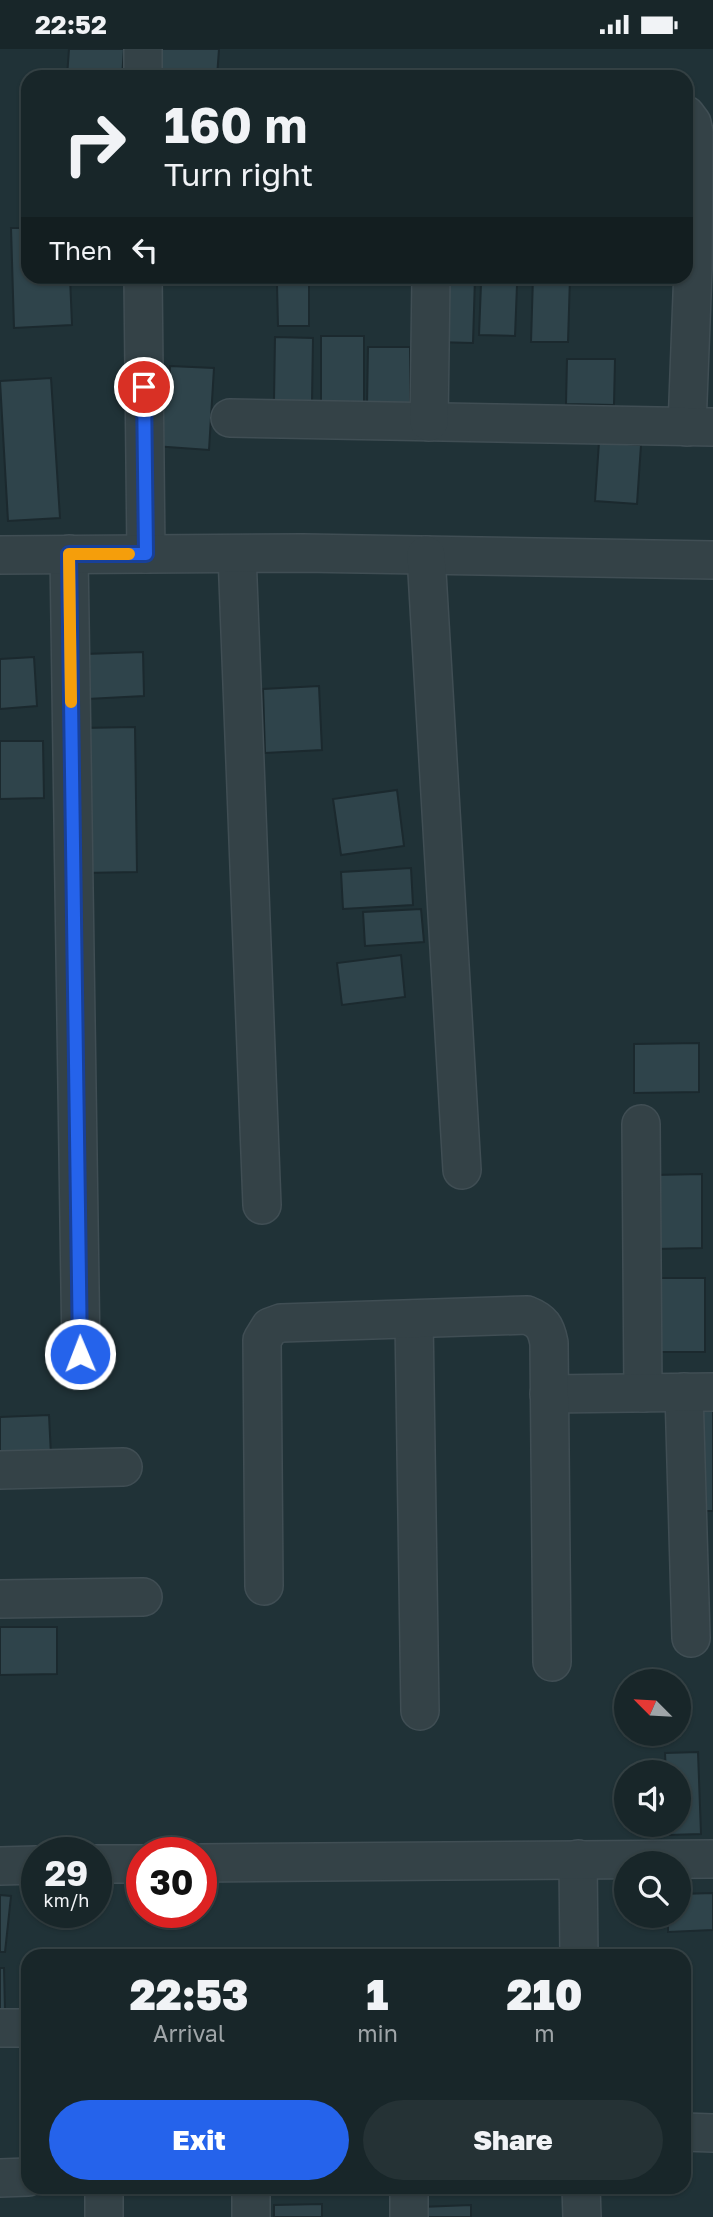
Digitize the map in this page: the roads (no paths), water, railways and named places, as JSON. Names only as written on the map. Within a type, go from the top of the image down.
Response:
[{"type":"street","points":[[143,70],[144,49]]},
{"type":"street","points":[[693,128],[693,166]]},
{"type":"street","points":[[144,284],[146,554]]},
{"type":"street","points":[[429,422],[431,284]]},
{"type":"street","points":[[230,418],[700,427],[691,284]]},
{"type":"street","points":[[69,554],[80,1354]]},
{"type":"street","points":[[237,554],[262,1205]]},
{"type":"street","points":[[0,555],[426,555],[713,560]]},
{"type":"street","points":[[426,555],[463,1170]]},
{"type":"street","points":[[641,1124],[643,1393]]},
{"type":"street","points":[[264,1586],[262,1340],[270,1327],[281,1323],[527,1315],[538,1320],[547,1329],[550,1343],[552,1662]]},
{"type":"street","points":[[414,1319],[420,1711]]},
{"type":"street","points":[[549,1394],[698,1392],[691,1638]]},
{"type":"street","points":[[0,1471],[123,1467]]},
{"type":"street","points":[[0,1599],[143,1597]]},
{"type":"street","points":[[578,1859],[579,1949]]},
{"type":"street","points":[[217,1863],[713,1859]]},
{"type":"street","points":[[0,1866],[21,1865]]},
{"type":"street","points":[[0,2028],[21,2028]]},
{"type":"street","points":[[691,2132],[713,2133]]},
{"type":"street","points":[[0,2178],[21,2177]]},
{"type":"street","points":[[104,2194],[104,2217]]},
{"type":"street","points":[[251,2194],[251,2217]]},
{"type":"street","points":[[409,2194],[409,2217]]},
{"type":"street","points":[[582,2194],[582,2217]]}]
